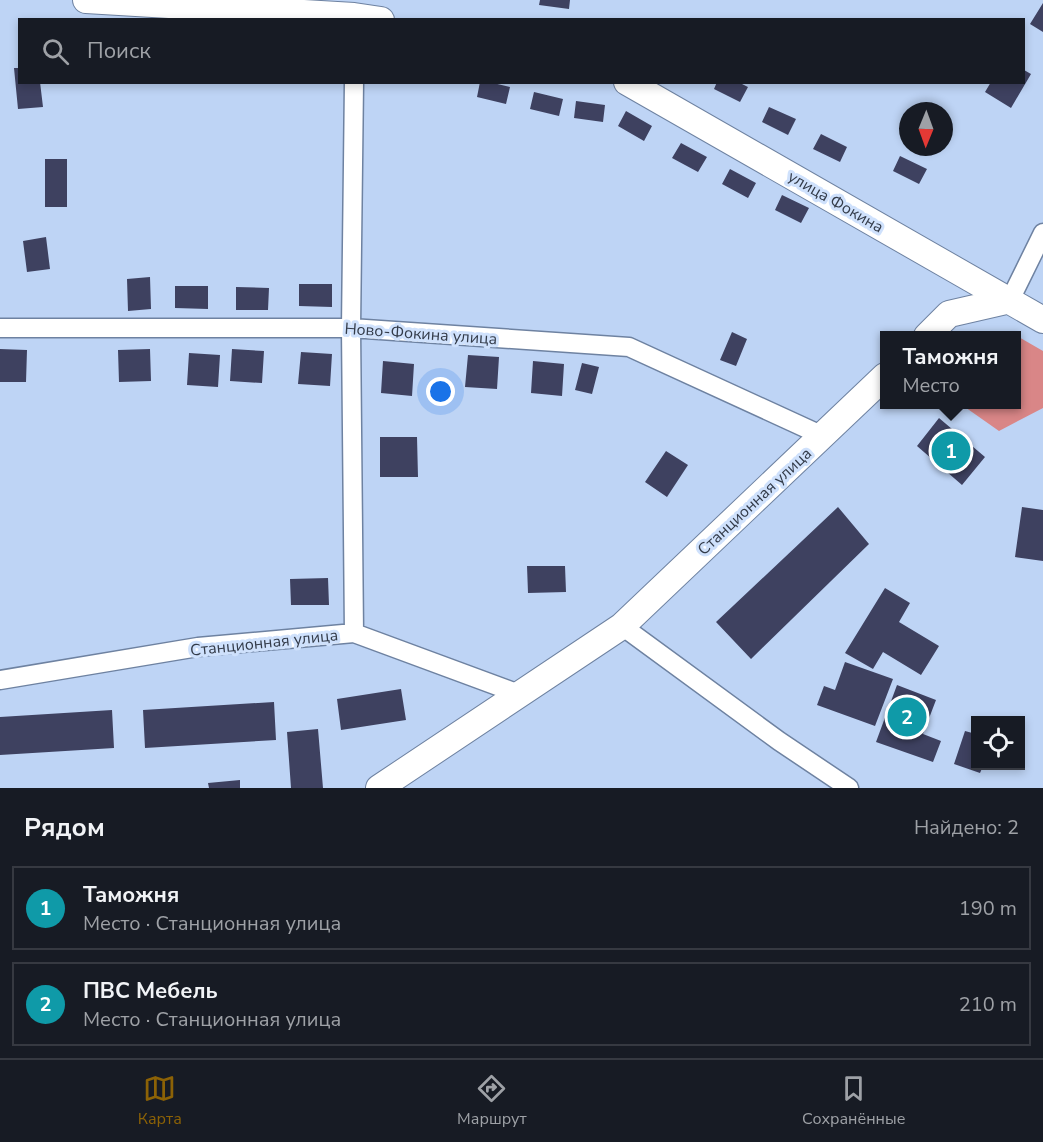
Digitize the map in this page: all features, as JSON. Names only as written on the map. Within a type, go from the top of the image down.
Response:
[{"type":"main road","points":[[86,0],[354,18]]},
{"type":"main road","name":"улица Фокина","points":[[631,84],[1043,320]]},
{"type":"main road","points":[[932,331],[949,314],[1010,300]]},
{"type":"main road","name":"Станционная улица","points":[[379,788],[622,626],[880,381]]},
{"type":"street","points":[[354,84],[351,328],[354,633]]},
{"type":"street","points":[[1010,300],[1043,233]]},
{"type":"street","name":"Ново-Фокина улица","points":[[0,328],[351,328],[629,347],[823,436]]},
{"type":"street","points":[[622,626],[779,741],[849,788]]},
{"type":"street","name":"Станционная улица","points":[[0,680],[198,647],[354,633],[519,694]]},
{"type":"shaded area","points":[[1021,338],[1043,351],[1043,408],[999,431],[968,409],[1021,409]]},
{"type":"building","points":[[540,0],[570,0],[569,9],[539,5]]},
{"type":"building","points":[[1043,3],[1043,32],[1030,24]]},
{"type":"building","points":[[14,68],[18,68],[18,84],[40,84],[43,107],[18,109]]},
{"type":"building","points":[[1025,71],[1031,74],[1011,108],[985,92],[990,84],[1025,84]]},
{"type":"building","points":[[480,84],[510,87],[506,104],[477,97]]},
{"type":"building","points":[[716,84],[742,84],[748,87],[740,102],[714,89]]},
{"type":"building","points":[[534,92],[563,99],[559,116],[530,109]]},
{"type":"building","points":[[576,101],[605,105],[603,122],[574,118]]},
{"type":"building","points":[[769,107],[796,119],[788,135],[762,122]]},
{"type":"building","points":[[626,111],[652,126],[644,141],[618,126]]},
{"type":"building","points":[[821,134],[847,147],[840,162],[813,149]]},
{"type":"building","points":[[681,143],[707,157],[698,172],[672,158]]},
{"type":"building","points":[[900,156],[927,169],[919,184],[893,171]]},
{"type":"building","points":[[45,159],[67,159],[67,207],[45,207]]},
{"type":"building","points":[[730,169],[756,183],[748,198],[722,184]]},
{"type":"building","points":[[782,195],[809,208],[801,223],[775,210]]},
{"type":"building","points":[[46,237],[50,269],[27,272],[23,241]]},
{"type":"building","points":[[150,277],[151,309],[128,311],[127,279]]},
{"type":"building","points":[[299,284],[332,284],[332,307],[299,306]]},
{"type":"building","points":[[175,286],[208,286],[208,309],[175,308]]},
{"type":"building","points":[[236,287],[269,288],[268,310],[236,310]]},
{"type":"building","points":[[732,332],[747,339],[736,366],[720,360]]},
{"type":"building","points":[[0,349],[27,350],[26,382],[0,382]]},
{"type":"building","points":[[150,349],[151,381],[119,382],[118,350]]},
{"type":"building","points":[[232,349],[264,351],[262,383],[230,381]]},
{"type":"building","points":[[301,352],[332,354],[330,386],[298,384]]},
{"type":"building","points":[[189,353],[220,355],[218,387],[187,385]]},
{"type":"building","points":[[468,355],[499,357],[497,389],[465,387]]},
{"type":"building","points":[[383,361],[414,364],[412,396],[381,393]]},
{"type":"building","points":[[533,361],[564,364],[562,396],[531,393]]},
{"type":"building","points":[[582,363],[599,367],[592,394],[575,390]]},
{"type":"building","points":[[939,418],[985,457],[962,485],[917,446]]},
{"type":"building","points":[[380,437],[417,437],[418,477],[380,477]]},
{"type":"building","points":[[666,451],[688,465],[667,497],[645,482]]},
{"type":"building","points":[[838,507],[869,544],[751,659],[716,622]]},
{"type":"building","points":[[1022,507],[1043,510],[1043,561],[1015,557]]},
{"type":"building","points":[[527,566],[565,566],[566,592],[528,593]]},
{"type":"building","points":[[328,578],[329,605],[291,605],[290,579]]},
{"type":"building","points":[[885,588],[910,603],[899,622],[939,646],[921,675],[883,652],[873,669],[845,653]]},
{"type":"building","points":[[845,662],[893,679],[875,726],[817,705],[824,686],[835,690]]},
{"type":"building","points":[[897,685],[936,700],[923,734],[941,741],[933,762],[876,742]]},
{"type":"building","points":[[401,689],[406,720],[341,730],[337,699]]},
{"type":"building","points":[[274,702],[276,740],[145,748],[143,710]]},
{"type":"building","points":[[112,710],[114,748],[0,755],[0,717]]},
{"type":"building","points":[[318,729],[323,788],[291,788],[287,732]]},
{"type":"building","points":[[965,731],[971,733],[971,770],[954,764]]},
{"type":"building","points":[[240,780],[240,788],[209,788],[208,783]]},
{"type":"place","name":"Таможня","points":[[951,451]]},
{"type":"place","name":"ПВС Мебель","points":[[907,717]]}]
